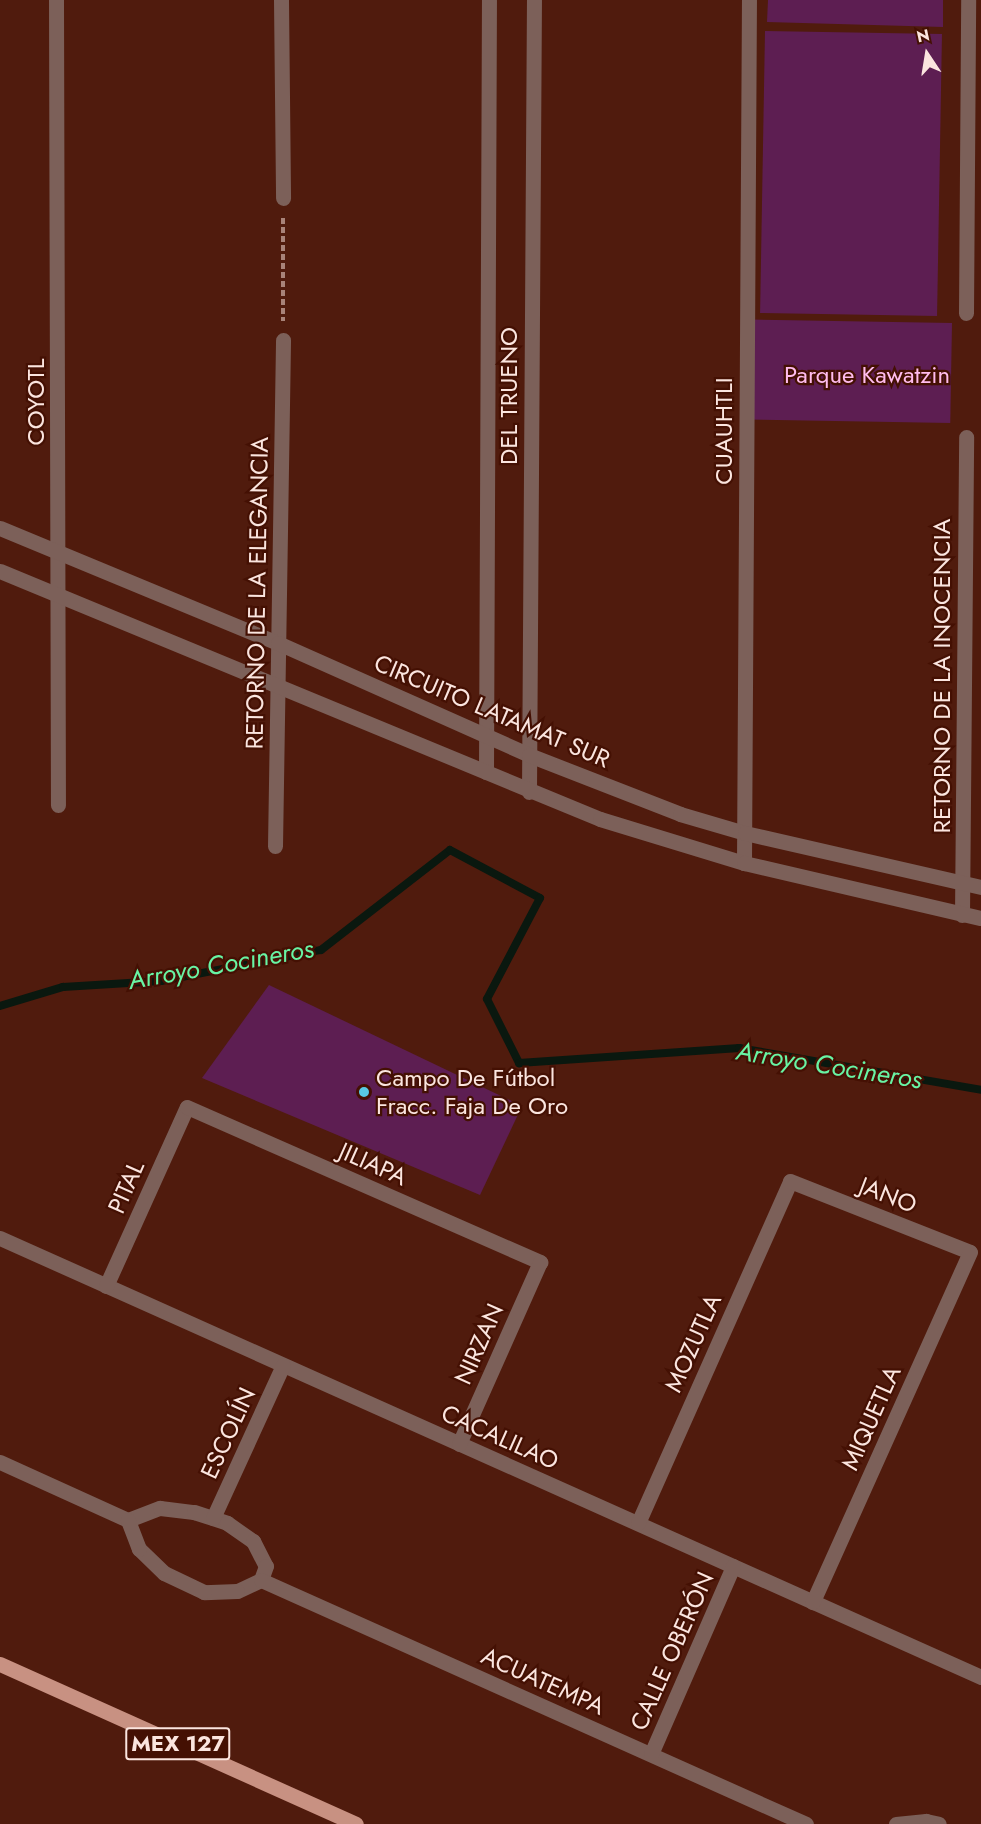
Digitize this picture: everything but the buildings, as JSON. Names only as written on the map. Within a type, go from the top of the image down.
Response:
[{"type":"main road","name":"MEX 127","points":[[0,1664],[356,1824]]},
{"type":"street","name":"COYOTL","points":[[56,0],[58,805]]},
{"type":"street","points":[[282,0],[283,198]]},
{"type":"street","name":"DEL TRUENO","points":[[486,772],[489,0]]},
{"type":"street","name":"DEL TRUENO","points":[[529,792],[534,0]]},
{"type":"street","name":"CUAUHTLI","points":[[744,863],[749,0]]},
{"type":"street","points":[[966,313],[968,0]]},
{"type":"street","name":"RETORNO DE LA ELEGANCIA","points":[[275,846],[283,340]]},
{"type":"street","name":"RETORNO DE LA INOCENCIA","points":[[962,915],[966,437]]},
{"type":"street","name":"CIRCUITO LATAMAT SUR","points":[[0,528],[278,643],[529,755],[680,814],[745,833],[981,887]]},
{"type":"street","points":[[0,571],[278,685],[529,792],[600,819],[744,863],[981,918]]},
{"type":"street","name":"JILIAPA","points":[[187,1107],[540,1262]]},
{"type":"street","name":"PITAL","points":[[106,1286],[187,1107]]},
{"type":"street","name":"JANO","points":[[790,1181],[970,1252]]},
{"type":"street","name":"MOZUTLA","points":[[638,1523],[790,1181]]},
{"type":"street","name":"CACALILAO","points":[[0,1238],[981,1677]]},
{"type":"street","name":"MIQUETLA","points":[[813,1602],[970,1252]]},
{"type":"street","name":"NIRZAN","points":[[459,1444],[540,1262]]},
{"type":"street","name":"ESCOLÍN","points":[[213,1518],[283,1365]]},
{"type":"street","points":[[0,1462],[128,1520],[139,1549],[164,1573],[204,1592],[237,1591],[261,1580],[266,1566],[252,1541],[213,1518],[160,1508],[128,1520]]},
{"type":"street","name":"CALLE OBERÓN","points":[[651,1754],[734,1566]]},
{"type":"street","name":"ACUATEMPA","points":[[261,1580],[807,1824]]},
{"type":"street","points":[[896,1824],[926,1821],[939,1824]]},
{"type":"path","points":[[283,198],[283,340]]},
{"type":"green space","points":[[768,0],[943,0],[943,27],[767,22]]},
{"type":"green space","points":[[765,31],[942,34],[937,316],[760,313]]},
{"type":"green space","name":"Parque Kawatzin","points":[[747,319],[952,323],[950,423],[745,419]]},
{"type":"green space","name":"Campo De Fútbol Fracc. Faja De Oro","points":[[269,985],[522,1106],[480,1195],[202,1078]]},
{"type":"waterway","name":"Arroyo Cocineros","points":[[0,1006],[63,987],[161,981],[321,950],[450,850],[540,898],[487,999],[519,1063],[739,1048],[981,1090]]},
{"type":"place","name":"Campo De Fútbol Fracc. Faja De Oro","points":[[364,1092]]}]
